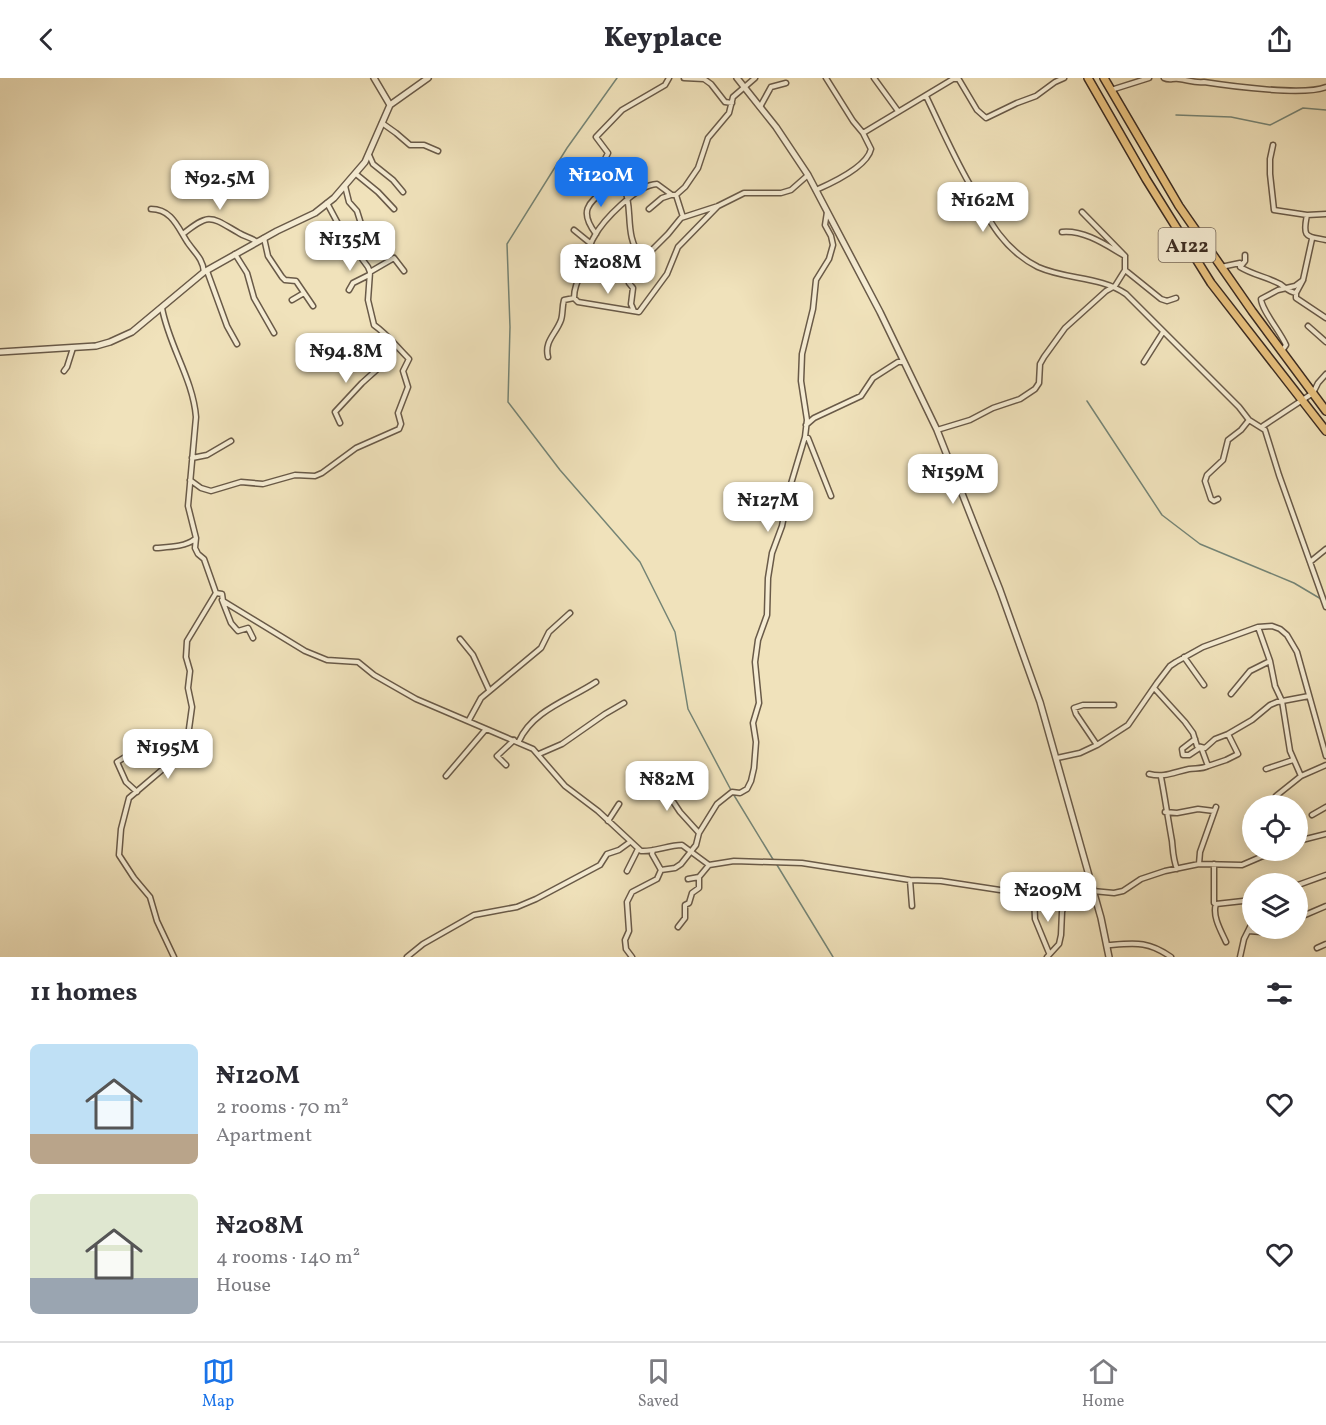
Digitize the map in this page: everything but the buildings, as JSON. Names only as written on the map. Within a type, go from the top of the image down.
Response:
[{"type":"highway","name":"A122","points":[[1088,78],[1132,157],[1202,270],[1326,431]]},
{"type":"highway","name":"A122","points":[[1104,78],[1170,191],[1221,267],[1326,411]]},
{"type":"highway","points":[[1254,338],[1265,329]]},
{"type":"street","points":[[374,78],[390,105]]},
{"type":"street","points":[[611,185],[610,166],[605,159],[608,153],[597,139],[597,135],[622,110],[665,85],[669,78]]},
{"type":"street","points":[[684,78],[704,79],[725,102],[732,103]]},
{"type":"street","points":[[737,78],[746,87],[808,175],[937,430],[1022,649],[1057,759],[1101,918],[1109,957]]},
{"type":"street","points":[[649,209],[662,198],[674,195],[685,187],[698,168],[708,138],[729,113],[735,94],[755,78]]},
{"type":"street","points":[[816,190],[833,183],[866,160],[871,149],[863,133],[826,78]]},
{"type":"street","points":[[874,78],[898,112]]},
{"type":"street","points":[[863,133],[956,79],[977,110],[986,118],[1036,96],[1064,78]]},
{"type":"street","points":[[1111,91],[1149,78]]},
{"type":"street","points":[[1164,78],[1168,80],[1180,78],[1195,83],[1297,90],[1326,87]]},
{"type":"street","points":[[0,352],[96,346],[132,332],[205,271],[264,237],[315,213],[327,203],[356,174],[369,155],[390,105],[425,79]]},
{"type":"street","points":[[760,107],[771,87],[786,83]]},
{"type":"street","points":[[926,96],[985,216],[1008,246],[1024,259],[1048,271],[1115,286],[1126,294],[1239,407],[1249,420],[1263,426],[1326,607]]},
{"type":"street","points":[[381,123],[410,145],[424,145],[438,150]]},
{"type":"street","points":[[1273,145],[1270,159],[1273,208],[1307,215],[1326,214]]},
{"type":"street","points":[[369,155],[373,164],[388,175],[403,192]]},
{"type":"street","points":[[577,184],[598,171],[610,175]]},
{"type":"street","points":[[356,174],[394,209]]},
{"type":"street","points":[[634,311],[631,304],[633,288],[629,283],[636,279],[645,257],[683,217],[718,206],[744,193],[781,193],[791,190],[808,175]]},
{"type":"street","points":[[574,298],[576,283],[584,267],[590,243],[629,199],[654,184],[660,186],[674,195],[683,217]]},
{"type":"street","points":[[596,234],[587,221],[586,209],[589,203],[611,185],[624,187],[629,199],[628,223],[638,253],[642,258],[645,257]]},
{"type":"street","points":[[345,186],[349,202],[357,211],[363,231]]},
{"type":"street","points":[[190,479],[201,488],[211,491],[241,482],[263,484],[295,475],[315,476],[356,448],[399,429],[401,424],[398,413],[408,387],[403,371],[409,359],[386,334],[374,325],[368,300],[370,273],[334,218],[327,203]]},
{"type":"street","points":[[574,298],[578,302],[639,312],[661,282],[678,247],[718,206]]},
{"type":"street","points":[[151,209],[159,209],[168,214],[202,261],[227,326],[237,344]]},
{"type":"street","points":[[662,870],[675,868],[692,851],[699,832],[717,804],[732,792],[740,793],[747,789],[752,781],[756,742],[753,723],[759,703],[755,668],[757,645],[767,615],[768,578],[772,553],[782,526],[790,487],[805,437],[808,416],[801,381],[802,354],[813,309],[816,280],[829,259],[833,245],[825,225],[828,211]]},
{"type":"street","points":[[937,430],[970,420],[993,408],[1020,399],[1035,389],[1039,382],[1040,364],[1065,328],[1106,291],[1115,286],[1125,270],[1125,256],[1082,212]]},
{"type":"street","points":[[1307,215],[1305,231],[1312,239],[1326,240]]},
{"type":"street","points":[[183,234],[206,218],[226,224],[257,242]]},
{"type":"street","points":[[574,230],[590,243]]},
{"type":"street","points":[[1062,232],[1081,233],[1125,256]]},
{"type":"street","points":[[264,237],[268,256],[282,277],[296,281],[313,306]]},
{"type":"street","points":[[1312,239],[1304,280],[1296,293],[1296,298],[1326,318]]},
{"type":"street","points":[[235,254],[247,273],[256,302],[274,333]]},
{"type":"street","points":[[1240,267],[1245,261],[1245,255]]},
{"type":"street","points":[[349,290],[356,281],[394,258],[404,271]]},
{"type":"street","points":[[202,261],[216,264]]},
{"type":"street","points":[[1221,267],[1240,263],[1240,267],[1249,272],[1269,278],[1285,289],[1296,293]]},
{"type":"street","points":[[642,266],[651,272]]},
{"type":"street","points":[[1125,270],[1161,298],[1167,301],[1176,298]]},
{"type":"street","points":[[1282,351],[1286,345],[1284,340],[1261,303],[1263,298],[1278,290],[1300,284],[1304,280]]},
{"type":"street","points":[[292,300],[301,297],[304,292]]},
{"type":"street","points":[[548,357],[546,351],[561,321],[564,300],[574,298]]},
{"type":"street","points":[[161,307],[169,336],[195,404],[196,417],[188,506],[196,538],[195,548],[198,555],[204,559],[216,593],[188,641],[186,657],[190,671],[188,688],[192,707],[188,736],[176,758],[129,798],[121,829],[120,855],[134,878],[150,897],[157,921],[174,957]]},
{"type":"street","points":[[1308,326],[1326,342]]},
{"type":"street","points":[[1144,362],[1163,332]]},
{"type":"street","points":[[340,423],[335,412],[392,356],[394,345]]},
{"type":"street","points":[[64,371],[73,348]]},
{"type":"street","points":[[806,426],[814,418],[861,396],[873,378],[898,362],[904,362]]},
{"type":"street","points":[[1263,426],[1313,393],[1326,374]]},
{"type":"street","points":[[1218,499],[1214,501],[1211,499],[1205,481],[1207,475],[1223,460],[1228,440],[1249,420]]},
{"type":"street","points":[[805,437],[808,438],[831,496]]},
{"type":"street","points":[[192,458],[207,455],[231,441]]},
{"type":"street","points":[[156,548],[176,546],[196,538]]},
{"type":"street","points":[[1310,562],[1326,549]]},
{"type":"street","points":[[216,593],[222,594]]},
{"type":"street","points":[[222,594],[222,604],[233,628],[238,632],[248,628],[253,638]]},
{"type":"street","points":[[222,594],[223,601],[305,651],[327,660],[358,662],[394,687],[516,741],[538,754],[565,786],[598,811],[638,849],[648,851],[682,845],[709,865]]},
{"type":"street","points":[[469,720],[481,698],[541,648],[549,632],[570,612]]},
{"type":"street","points":[[1057,759],[1080,753],[1097,745],[1128,725],[1170,666],[1184,657],[1203,647],[1258,627],[1272,626],[1280,628],[1292,641],[1297,652],[1326,756]]},
{"type":"street","points":[[1258,627],[1275,686],[1282,701],[1285,732],[1293,760],[1301,776]]},
{"type":"street","points":[[460,639],[476,661],[489,690]]},
{"type":"street","points":[[1184,657],[1204,685]]},
{"type":"street","points":[[1231,694],[1250,671],[1269,661]]},
{"type":"street","points":[[506,765],[497,756],[516,741],[541,714],[596,682]]},
{"type":"street","points":[[1154,689],[1185,722],[1197,746],[1201,747],[1208,766]]},
{"type":"street","points":[[1195,739],[1184,745],[1183,754],[1189,755],[1201,747],[1205,748],[1215,739],[1252,720],[1270,705],[1309,696]]},
{"type":"street","points":[[538,754],[562,744],[624,703]]},
{"type":"street","points":[[1097,745],[1074,708],[1083,705],[1114,705]]},
{"type":"street","points":[[446,776],[486,729]]},
{"type":"street","points":[[1149,774],[1161,777],[1188,769],[1206,768],[1238,754],[1228,734]]},
{"type":"street","points":[[137,748],[117,762],[126,782],[137,792]]},
{"type":"street","points":[[1266,769],[1293,760]]},
{"type":"street","points":[[1277,795],[1301,776],[1326,765]]},
{"type":"street","points":[[656,776],[680,812],[699,832]]},
{"type":"street","points":[[1161,777],[1173,859],[1177,869]]},
{"type":"street","points":[[608,821],[619,804]]},
{"type":"street","points":[[1312,815],[1326,807]]},
{"type":"street","points":[[1165,812],[1215,809],[1200,852],[1199,864]]},
{"type":"street","points":[[1308,838],[1326,834]]},
{"type":"street","points":[[407,957],[423,944],[474,915],[518,907],[536,899],[600,865],[607,854],[619,850],[630,842]]},
{"type":"street","points":[[627,871],[638,849]]},
{"type":"street","points":[[653,850],[652,854],[656,864],[662,870]]},
{"type":"street","points":[[678,927],[685,918],[685,905],[689,903],[692,893],[699,888],[699,877],[709,865],[734,861],[802,863],[910,880],[941,881],[1000,890],[1082,890],[1114,893],[1123,891],[1141,879],[1177,869],[1199,864],[1242,865],[1251,861]]},
{"type":"street","points":[[1214,864],[1214,903],[1216,904],[1214,908],[1226,942]]},
{"type":"street","points":[[632,957],[626,949],[625,940],[629,931],[627,902],[632,892],[657,879],[662,870]]},
{"type":"street","points":[[1308,881],[1326,875]]},
{"type":"street","points":[[688,879],[699,877]]},
{"type":"street","points":[[910,880],[912,906]]},
{"type":"street","points":[[1036,890],[1034,894],[1035,919],[1048,955],[1057,947],[1061,938],[1062,912],[1066,898],[1082,890]]},
{"type":"street","points":[[1216,904],[1242,901]]},
{"type":"street","points":[[1308,914],[1326,906]]},
{"type":"street","points":[[1240,957],[1246,939]]},
{"type":"street","points":[[1107,948],[1109,945],[1144,943],[1154,945],[1171,957]]},
{"type":"street","points":[[1317,948],[1326,944]]},
{"type":"waterway","points":[[617,78],[567,148],[507,244],[510,327],[508,402],[560,470],[640,562],[675,632],[688,709],[732,792],[774,861]]},
{"type":"waterway","points":[[1176,115],[1231,117],[1270,125],[1303,108],[1326,110]]},
{"type":"waterway","points":[[1087,401],[1162,515],[1200,544],[1294,583],[1321,599]]},
{"type":"waterway","points":[[777,865],[833,957]]}]
